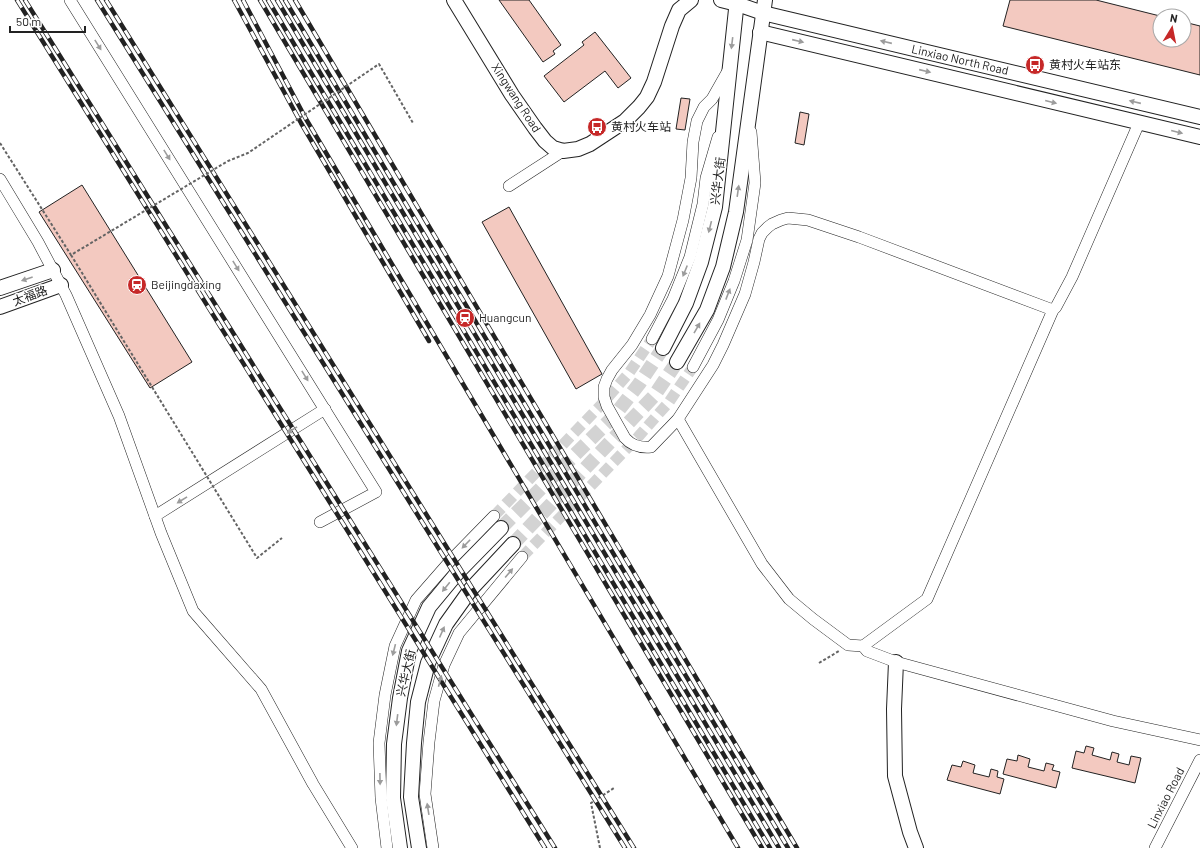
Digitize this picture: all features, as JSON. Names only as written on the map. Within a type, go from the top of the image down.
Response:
[{"type":"main road","name":"Xingwang Road","points":[[454,0],[512,94],[544,141],[554,148],[563,151]]},
{"type":"main road","points":[[563,151],[578,149],[603,137],[625,121],[647,98],[679,10],[691,0]]},
{"type":"main road","name":"Linxiao North Road","points":[[721,0],[764,6],[1200,117]]},
{"type":"main road","points":[[737,2],[760,32]]},
{"type":"main road","name":"兴华大街","points":[[663,348],[686,303],[701,262],[715,207],[737,2]]},
{"type":"main road","name":"兴华大街","points":[[677,362],[707,310],[723,267],[736,212],[764,6]]},
{"type":"main road","name":"Linxiao North Road","points":[[760,32],[1200,138]]},
{"type":"main road","name":"太福路","points":[[0,288],[53,270]]},
{"type":"main road","name":"太福路","points":[[0,307],[61,284]]},
{"type":"main road","name":"兴华大街","points":[[400,848],[393,798],[394,744],[400,698],[409,651],[429,607],[497,522]]},
{"type":"main road","name":"兴华大街","points":[[419,848],[411,797],[418,702],[428,663],[446,624],[471,589],[513,544]]},
{"type":"main road","points":[[896,662],[894,776],[916,848]]},
{"type":"street","points":[[70,0],[376,492],[320,522]]},
{"type":"street","points":[[729,67],[712,99],[704,108],[697,121],[691,178],[684,220],[668,276],[650,315],[632,344],[612,370],[604,387],[604,397],[629,443],[638,447],[651,447],[678,419],[713,365],[723,345],[745,294],[759,239],[762,233],[772,224],[788,218],[808,220],[859,237],[1053,310]]},
{"type":"street","points":[[652,339],[673,299],[690,257],[703,204],[706,178],[725,111]]},
{"type":"street","points":[[693,367],[718,320],[734,280],[747,240],[756,183],[749,113]]},
{"type":"street","points":[[678,419],[762,564],[789,599],[848,645],[862,646],[928,599],[1053,310],[1072,277],[1139,123]]},
{"type":"street","points":[[509,186],[563,151]]},
{"type":"street","points":[[0,179],[38,242],[66,295],[118,416],[155,516],[193,611],[261,689],[313,784],[352,848]]},
{"type":"street","points":[[155,516],[325,409]]},
{"type":"street","points":[[387,848],[381,798],[379,743],[385,695],[395,646],[416,600],[451,560],[497,522]]},
{"type":"street","points":[[433,848],[425,794],[434,701],[444,665],[459,633],[522,557]]},
{"type":"street","points":[[862,646],[867,651],[896,662],[1112,720],[1200,740]]},
{"type":"street","name":"Linxiao Road","points":[[1155,848],[1200,760]]},
{"type":"path","points":[[71,255],[228,161],[248,153],[379,64],[413,123]]},
{"type":"path","points":[[0,143],[71,255],[257,558],[282,538]]},
{"type":"path","points":[[819,663],[848,645]]},
{"type":"path","points":[[600,848],[591,803],[614,788]]},
{"type":"building","points":[[499,0],[529,0],[561,45],[553,51],[555,54],[543,62]]},
{"type":"building","points":[[1010,0],[1096,0],[1152,14],[1152,48],[1192,48],[1192,24],[1200,26],[1200,75],[1003,26]]},
{"type":"building","points":[[595,32],[631,78],[618,88],[605,71],[564,102],[544,76],[584,45],[582,42]]},
{"type":"building","points":[[681,98],[690,99],[685,130],[676,129]]},
{"type":"building","points":[[800,112],[809,114],[804,145],[795,143]]},
{"type":"building","points":[[82,185],[192,362],[150,388],[39,212]]},
{"type":"building","points":[[509,207],[602,374],[576,389],[482,222]]},
{"type":"building","points":[[1086,746],[1094,748],[1092,755],[1110,760],[1112,752],[1119,754],[1117,762],[1129,765],[1131,756],[1141,758],[1135,783],[1072,768],[1076,751],[1084,753]]},
{"type":"building","points":[[1018,755],[1030,759],[1028,767],[1044,771],[1046,763],[1054,765],[1052,770],[1060,772],[1056,788],[1003,774],[1007,759],[1017,761]]},
{"type":"building","points":[[963,761],[975,765],[973,773],[989,777],[991,769],[998,771],[997,777],[1004,779],[1000,794],[947,780],[952,765],[961,767]]},
{"type":"tunnel","points":[[494,516],[601,405],[629,373],[652,339]]},
{"type":"tunnel","points":[[501,528],[614,416],[639,384],[663,348]]},
{"type":"tunnel","points":[[513,544],[654,396],[677,362]]},
{"type":"tunnel","points":[[522,557],[638,437],[669,402],[693,367]]},
{"type":"railway","points":[[17,0],[545,848]]},
{"type":"railway","points":[[25,0],[555,848]]},
{"type":"railway","points":[[97,0],[625,848]]},
{"type":"railway","points":[[106,0],[634,848]]},
{"type":"railway","points":[[234,0],[301,123],[429,341]]},
{"type":"railway","points":[[243,0],[306,119],[738,848]]},
{"type":"railway","points":[[260,0],[762,848]]},
{"type":"railway","points":[[268,0],[770,848]]},
{"type":"railway","points":[[277,0],[779,848]]},
{"type":"railway","points":[[285,0],[788,848]]},
{"type":"railway","points":[[295,0],[797,848]]},
{"type":"place","name":"黄村火车站东","points":[[1035,65]]},
{"type":"place","name":"黄村火车站","points":[[597,127]]},
{"type":"place","name":"Beijingdaxing","points":[[137,285]]},
{"type":"place","name":"Huangcun","points":[[465,318]]}]
